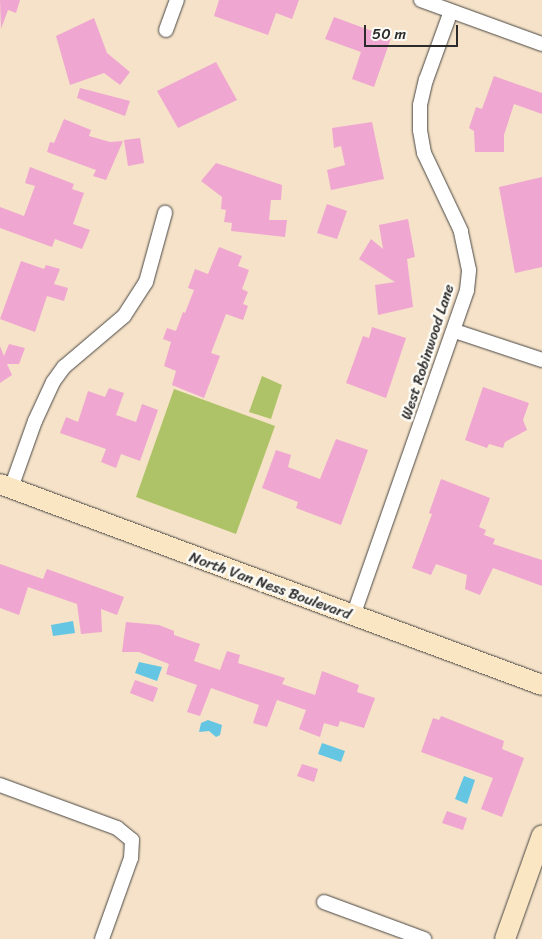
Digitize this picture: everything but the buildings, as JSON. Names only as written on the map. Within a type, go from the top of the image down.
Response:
[{"type":"street","points":[[166,30],[178,0]]},
{"type":"street","points":[[422,0],[542,44]]},
{"type":"street","name":"West Robinwood Lane","points":[[353,616],[455,331],[467,290],[466,249],[461,231],[424,153],[420,130],[420,105],[426,80],[451,11]]},
{"type":"street","points":[[6,486],[53,382],[64,368],[124,316],[146,282],[165,213]]},
{"type":"street","points":[[455,331],[542,360]]},
{"type":"street","name":"North Van Ness Boulevard","points":[[6,486],[542,685]]},
{"type":"street","points":[[0,785],[117,828],[132,840],[131,858],[102,939]]},
{"type":"street","points":[[505,939],[542,835]]},
{"type":"street","points":[[324,902],[424,939]]},
{"type":"green space","points":[[262,376],[282,385],[271,419],[249,412]]},
{"type":"green space","points":[[174,389],[275,426],[236,534],[136,497]]},
{"type":"water","points":[[73,621],[75,633],[53,636],[51,625]]},
{"type":"water","points":[[139,662],[162,667],[157,681],[135,673]]},
{"type":"water","points":[[208,720],[222,725],[220,735],[216,737],[209,731],[199,732],[201,723]]},
{"type":"water","points":[[322,743],[345,751],[341,762],[318,754]]},
{"type":"water","points":[[464,776],[475,780],[467,804],[455,799]]}]
